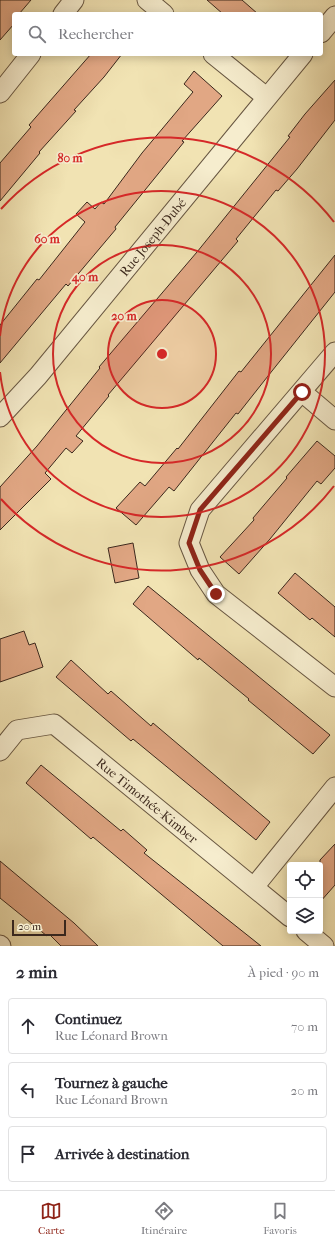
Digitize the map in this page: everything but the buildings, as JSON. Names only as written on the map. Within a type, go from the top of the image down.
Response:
[{"type":"street","points":[[65,12],[74,0]]},
{"type":"street","points":[[147,0],[162,12]]},
{"type":"street","points":[[323,31],[335,16]]},
{"type":"street","points":[[0,93],[29,56]]},
{"type":"street","points":[[215,56],[266,97]]},
{"type":"street","name":"Rue Joseph-Dubé","points":[[0,417],[43,370],[266,97],[301,56]]},
{"type":"street","points":[[335,352],[200,510],[189,543],[200,570],[216,594],[335,687]]},
{"type":"street","points":[[302,392],[335,420]]},
{"type":"street","name":"Rue Timothée-Kimber","points":[[0,751],[17,730],[54,724],[287,914]]},
{"type":"street","points":[[254,887],[335,787]]},
{"type":"street","points":[[310,934],[324,946]]},
{"type":"route","points":[[216,594],[200,570],[189,543],[200,510],[302,392]]}]
